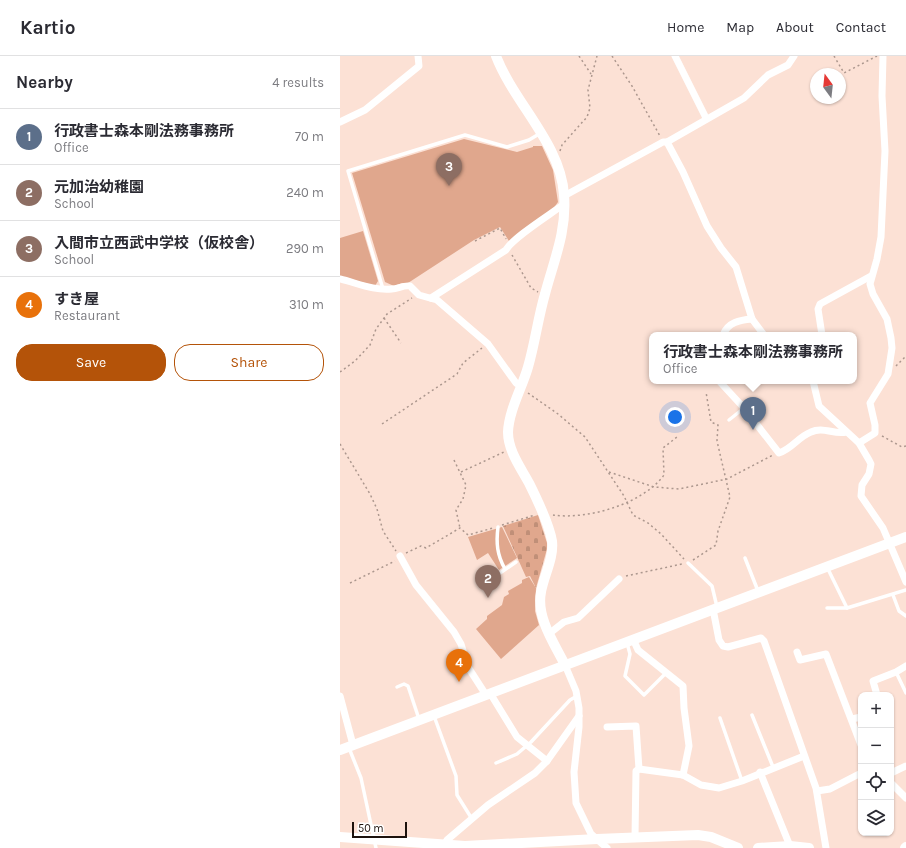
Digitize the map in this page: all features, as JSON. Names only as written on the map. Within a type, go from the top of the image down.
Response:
[{"type":"street","points":[[340,122],[365,110],[396,86],[419,66],[418,56]]},
{"type":"street","points":[[496,56],[507,82],[555,158],[564,200],[564,225],[560,244],[545,293],[529,366],[509,426],[508,435],[512,450],[543,514],[552,540],[552,549],[540,602],[543,619],[565,665],[577,696],[579,716],[574,772],[576,803],[591,834],[607,848]]},
{"type":"street","points":[[675,56],[706,118]]},
{"type":"street","points":[[432,298],[467,276],[508,247],[564,200],[706,118],[744,98],[756,89],[768,75],[788,65],[794,56]]},
{"type":"street","points":[[859,444],[875,433],[875,425],[870,403],[888,374],[891,359],[891,338],[887,320],[871,289],[871,276],[877,259],[881,237],[885,152],[882,96],[883,56]]},
{"type":"street","points":[[665,142],[683,172],[707,226],[721,248],[736,267],[752,319],[762,332]]},
{"type":"street","points":[[822,332],[818,309],[820,304],[871,276]]},
{"type":"street","points":[[340,279],[383,289],[393,289],[404,285],[410,286],[419,295],[437,300],[488,344],[521,388]]},
{"type":"street","points":[[725,332],[728,326],[739,320],[752,319]]},
{"type":"street","points":[[722,384],[744,408],[779,453],[787,451],[811,432],[821,429],[841,433],[846,432]]},
{"type":"street","points":[[814,384],[819,406],[859,444],[871,464],[869,474],[860,488],[861,496],[883,528],[888,543],[906,582]]},
{"type":"street","points":[[340,696],[347,747],[906,537]]},
{"type":"street","points":[[401,558],[416,585],[454,632],[461,644],[468,666],[517,737],[547,761]]},
{"type":"street","points":[[550,633],[564,622],[578,618],[618,580]]},
{"type":"street","points":[[715,609],[719,640],[723,646],[728,647],[761,638],[764,641],[816,791],[826,848]]},
{"type":"street","points":[[630,640],[638,650],[683,686],[689,746],[683,775]]},
{"type":"street","points":[[797,652],[800,660],[826,654],[858,736]]},
{"type":"street","points":[[876,692],[873,680],[896,672],[906,666]]},
{"type":"street","points":[[444,845],[447,840],[488,805],[535,773],[547,761],[579,716]]},
{"type":"street","points":[[852,719],[858,718]]},
{"type":"street","points":[[607,727],[636,726],[639,769],[636,771],[635,837]]},
{"type":"street","points":[[639,769],[683,775],[701,785],[719,788],[742,781],[760,772],[804,756]]},
{"type":"street","points":[[894,772],[906,766]]},
{"type":"street","points":[[760,772],[788,846]]},
{"type":"street","points":[[816,791],[830,789],[858,775]]},
{"type":"street","points":[[894,786],[906,798]]},
{"type":"street","points":[[340,837],[376,844],[489,846],[597,838],[698,835],[711,837],[718,844],[738,848]]},
{"type":"street","points":[[758,848],[788,846],[809,848]]},
{"type":"lane","points":[[383,289],[348,171],[465,135],[507,147],[529,140],[540,133]]},
{"type":"lane","points":[[728,420],[744,408]]},
{"type":"lane","points":[[498,527],[497,550],[499,558],[505,569]]},
{"type":"lane","points":[[746,558],[758,592]]},
{"type":"lane","points":[[487,582],[516,562]]},
{"type":"lane","points":[[688,563],[712,586],[715,609]]},
{"type":"lane","points":[[827,566],[847,608]]},
{"type":"lane","points":[[827,608],[847,608],[906,590]]},
{"type":"lane","points":[[893,595],[899,611],[906,616]]},
{"type":"lane","points":[[630,640],[630,654],[625,676],[644,695],[666,673]]},
{"type":"lane","points":[[896,672],[906,694]]},
{"type":"lane","points":[[397,687],[404,684],[408,686],[420,720]]},
{"type":"lane","points":[[496,763],[517,754],[570,700],[577,696]]},
{"type":"lane","points":[[434,714],[456,776],[457,795],[472,819]]},
{"type":"lane","points":[[752,715],[773,767]]},
{"type":"lane","points":[[720,718],[742,781]]},
{"type":"lane","points":[[347,747],[361,778],[376,844]]},
{"type":"path","points":[[579,56],[591,74]]},
{"type":"path","points":[[555,158],[562,145],[587,117],[590,108],[588,90],[597,56]]},
{"type":"path","points":[[612,56],[632,86],[665,142]]},
{"type":"path","points":[[834,56],[844,73],[877,56]]},
{"type":"path","points":[[475,241],[500,228],[510,252],[531,288],[545,293]]},
{"type":"path","points":[[340,372],[355,361],[370,346],[376,329],[384,318],[401,303],[419,295]]},
{"type":"path","points":[[384,318],[401,343]]},
{"type":"path","points":[[382,424],[457,374],[463,363],[488,344]]},
{"type":"path","points":[[521,388],[558,414],[585,437],[624,496],[633,515],[648,523],[661,534],[674,550],[688,563]]},
{"type":"path","points":[[618,580],[631,574],[688,563],[716,545],[718,541],[718,531],[729,502],[727,479],[718,441],[718,425],[711,422],[706,392]]},
{"type":"path","points":[[875,433],[902,447],[906,446]]},
{"type":"path","points":[[454,460],[466,485],[463,499],[456,510],[460,528],[468,535],[471,535],[543,514],[582,515],[626,503],[654,487],[664,475],[663,448],[677,437]]},
{"type":"path","points":[[340,444],[370,494],[377,509],[383,531],[401,558]]},
{"type":"path","points":[[461,472],[494,456],[512,450]]},
{"type":"path","points":[[608,472],[654,487],[684,489],[727,479],[779,453]]},
{"type":"path","points":[[350,583],[401,558],[421,546],[426,548],[460,528]]},
{"type":"green space","points":[[464,139],[517,152],[533,146],[542,146],[553,170],[558,202],[553,209],[509,241],[500,227],[474,240],[408,283],[402,283],[394,286],[385,282],[352,173]]},
{"type":"green space","points":[[363,231],[378,281],[375,286],[340,276],[340,238]]},
{"type":"green space","points":[[538,515],[547,543],[547,549],[536,588],[530,576],[526,577],[503,526]]},
{"type":"green space","points":[[502,527],[517,558],[499,570],[488,553],[477,560],[468,537]]},
{"type":"green space","points":[[529,577],[536,588],[535,611],[539,625],[501,659],[476,629],[487,619],[487,616],[502,605],[504,597],[509,594],[508,591],[522,583],[522,580]]},
{"type":"place","name":"入間市立西武中学校（仮校舎）","points":[[449,186]]},
{"type":"place","name":"行政書士森本剛法務事務所","points":[[753,430]]},
{"type":"place","name":"元加治幼稚園","points":[[488,598]]},
{"type":"place","name":"すき屋","points":[[459,682]]}]
